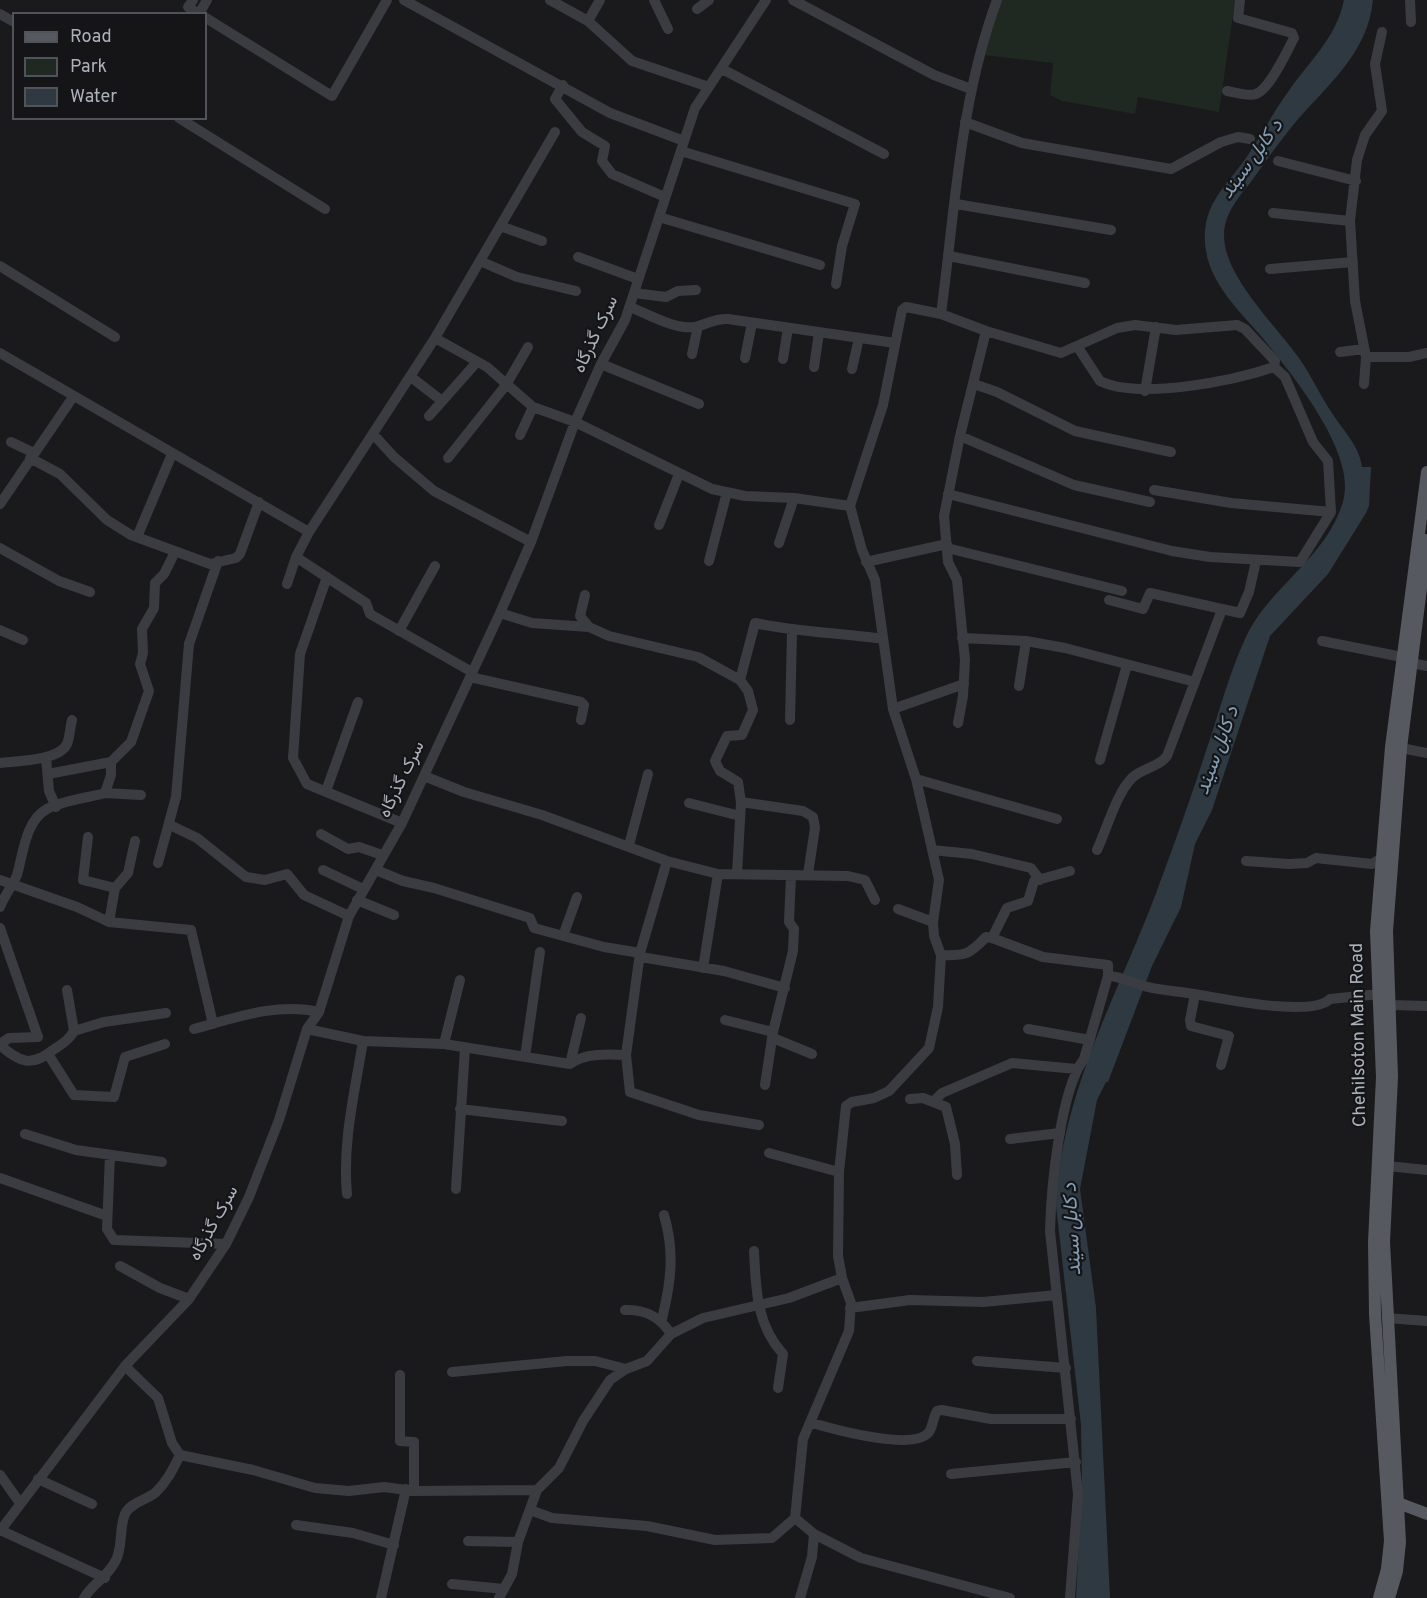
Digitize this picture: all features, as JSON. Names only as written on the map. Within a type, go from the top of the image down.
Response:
[{"type":"main road","name":"Chehilsoton Main Road","points":[[1389,1598],[1397,1571],[1400,1542],[1375,1314],[1374,1252],[1382,1077],[1376,931],[1380,859],[1407,660],[1427,472]]},
{"type":"main road","name":"Chehilsoton Main Road","points":[[1379,1598],[1387,1569],[1394,1502],[1384,1242],[1392,1077],[1387,931],[1407,660],[1427,540]]},
{"type":"main road","points":[[1394,1502],[1427,1514]]},
{"type":"street","points":[[207,19],[332,96],[387,0]]},
{"type":"street","points":[[405,0],[610,113],[682,146],[855,204],[842,246],[836,284]]},
{"type":"street","points":[[550,0],[588,21],[632,61],[710,87]]},
{"type":"street","points":[[588,21],[600,0]]},
{"type":"street","points":[[654,0],[668,28]]},
{"type":"street","points":[[697,9],[709,0]]},
{"type":"street","points":[[793,0],[934,75],[971,89]]},
{"type":"street","points":[[941,314],[956,204],[964,122],[971,89],[998,0]]},
{"type":"street","points":[[1227,91],[1252,94],[1259,92],[1275,74],[1294,38],[1292,33],[1239,18],[1240,0]]},
{"type":"street","points":[[1410,0],[1411,22]]},
{"type":"street","name":"سرک گذرگاه","points":[[0,1530],[125,1366],[189,1299],[226,1244],[249,1197],[279,1120],[307,1029],[319,1012],[350,916],[363,888],[376,870],[382,855],[402,823],[500,613],[531,542],[575,422],[630,307],[695,108],[763,2]]},
{"type":"street","points":[[1364,384],[1365,353],[1350,221],[1357,159],[1365,135],[1382,111],[1375,64],[1382,32]]},
{"type":"street","points":[[722,69],[884,154]]},
{"type":"street","points":[[562,85],[555,99],[582,132],[605,146],[602,161],[609,171],[665,197]]},
{"type":"street","points":[[182,120],[325,208]]},
{"type":"street","points":[[964,122],[1023,143],[1171,169],[1221,142],[1238,137],[1250,139]]},
{"type":"street","points":[[287,584],[296,557],[309,532],[435,338],[555,132]]},
{"type":"street","points":[[1278,161],[1356,181]]},
{"type":"street","points":[[956,204],[1111,230]]},
{"type":"street","points":[[1274,213],[1350,221]]},
{"type":"street","points":[[659,217],[820,265]]},
{"type":"street","points":[[500,226],[542,241]]},
{"type":"street","points":[[578,256],[638,279]]},
{"type":"street","points":[[949,256],[1085,283]]},
{"type":"street","points":[[480,261],[517,277],[576,291]]},
{"type":"street","points":[[1270,269],[1353,262]]},
{"type":"street","points":[[0,266],[115,337]]},
{"type":"street","points":[[634,293],[666,297],[678,291],[696,291]]},
{"type":"street","points":[[630,307],[682,326],[698,326],[716,318],[895,344]]},
{"type":"street","points":[[530,1510],[552,1518],[647,1526],[715,1540],[772,1538],[795,1518],[803,1439],[812,1423],[849,1332],[850,1308],[838,1256],[839,1172],[848,1104],[874,1098],[889,1091],[929,1048],[938,1007],[941,955],[934,936],[933,922],[939,880],[916,779],[892,709],[875,579],[866,562],[850,506],[883,405],[902,310],[906,307],[941,314],[986,331],[1061,353],[1117,328],[1135,325],[1176,330],[1237,325],[1245,328],[1275,361],[1274,367]]},
{"type":"street","points":[[745,358],[752,323]]},
{"type":"street","points":[[692,354],[698,326]]},
{"type":"street","points":[[1145,391],[1156,327]]},
{"type":"street","points":[[783,359],[788,328]]},
{"type":"street","points":[[958,723],[964,684],[962,638],[957,580],[948,562],[944,516],[960,436],[986,331]]},
{"type":"street","points":[[814,367],[819,333]]},
{"type":"street","points":[[435,338],[476,363],[487,367],[534,407],[575,422],[712,489],[745,496],[794,498],[850,506]]},
{"type":"street","points":[[852,369],[858,338]]},
{"type":"street","points":[[1077,346],[1100,381],[1145,391],[1247,376],[1274,367]]},
{"type":"street","points":[[448,458],[506,385],[528,347]]},
{"type":"street","points":[[1340,352],[1408,357],[1427,353]]},
{"type":"street","points":[[0,353],[309,532]]},
{"type":"street","points":[[429,416],[476,363]]},
{"type":"street","points":[[601,364],[699,404]]},
{"type":"street","points":[[948,494],[1130,543],[1182,553],[1256,561],[1300,562],[1331,512],[1328,461],[1313,442],[1285,377],[1274,367]]},
{"type":"street","points":[[411,377],[442,401]]},
{"type":"street","points":[[974,384],[997,392],[1075,431],[1171,452]]},
{"type":"street","points":[[0,504],[73,397]]},
{"type":"street","points":[[520,435],[534,407]]},
{"type":"street","points":[[374,435],[394,457],[434,491],[531,542]]},
{"type":"street","points":[[960,436],[1074,485],[1150,502]]},
{"type":"street","points":[[11,442],[60,474],[106,520],[137,537],[210,564],[236,558],[240,554],[259,502]]},
{"type":"street","points":[[137,537],[172,454]]},
{"type":"street","points":[[659,525],[679,474]]},
{"type":"street","points":[[1154,490],[1231,503],[1331,512]]},
{"type":"street","points":[[709,561],[727,492]]},
{"type":"street","points":[[779,543],[794,498]]},
{"type":"street","points":[[866,562],[947,546],[1122,591]]},
{"type":"street","points":[[0,548],[59,581],[90,592]]},
{"type":"street","points":[[48,774],[111,762],[131,742],[149,691],[149,684],[140,668],[142,627],[154,608],[155,583],[164,574],[175,552]]},
{"type":"street","points":[[296,557],[366,603],[370,614],[471,674],[581,702],[584,705],[581,720]]},
{"type":"street","points":[[158,863],[177,797],[189,644],[219,561]]},
{"type":"street","points":[[1109,600],[1143,609],[1150,593],[1240,614],[1249,592],[1256,561]]},
{"type":"street","points":[[399,631],[435,566]]},
{"type":"street","points":[[327,577],[300,654],[293,758],[307,784],[402,823]]},
{"type":"street","points":[[585,595],[580,616],[589,627]]},
{"type":"street","points":[[1098,850],[1132,778],[1162,762],[1167,756],[1221,612]]},
{"type":"street","points":[[500,613],[531,623],[589,627],[609,636],[698,657],[740,680],[748,691],[753,710],[742,735],[727,736],[715,761],[720,771],[738,782],[741,802],[737,874]]},
{"type":"street","points":[[740,680],[755,623],[792,631],[833,632],[883,639]]},
{"type":"street","points":[[0,630],[23,640]]},
{"type":"street","points":[[790,720],[792,631]]},
{"type":"street","points":[[962,638],[1026,641],[1195,682]]},
{"type":"street","points":[[1019,686],[1026,641]]},
{"type":"street","points":[[1322,641],[1427,666]]},
{"type":"street","points":[[1100,759],[1126,664]]},
{"type":"street","points":[[892,709],[964,684]]},
{"type":"street","points":[[326,791],[358,702]]},
{"type":"street","points":[[0,763],[46,758],[66,745],[72,720]]},
{"type":"street","points":[[1401,748],[1427,753]]},
{"type":"street","points":[[46,758],[49,791],[56,807]]},
{"type":"street","points":[[105,793],[111,775],[111,762]]},
{"type":"street","points":[[629,845],[648,774]]},
{"type":"street","points":[[424,776],[464,792],[542,815],[629,845],[667,861],[718,874],[848,876],[865,880],[875,900]]},
{"type":"street","points":[[916,779],[1058,819]]},
{"type":"street","points":[[5,882],[16,878],[25,836],[46,809],[105,793],[141,795]]},
{"type":"street","points":[[741,802],[803,811],[813,817],[815,828],[808,874]]},
{"type":"street","points":[[689,803],[740,816]]},
{"type":"street","points":[[170,825],[197,838],[246,877],[266,880],[287,874],[304,895],[350,916]]},
{"type":"street","points":[[321,834],[348,849],[359,847],[382,855]]},
{"type":"street","points":[[88,837],[83,880],[115,888]]},
{"type":"street","points":[[109,922],[115,888],[128,873],[129,859],[135,841]]},
{"type":"street","points":[[932,849],[972,854],[1030,868],[1040,880]]},
{"type":"street","points":[[1246,861],[1289,864],[1307,863],[1316,858],[1372,864],[1380,859]]},
{"type":"street","points":[[667,861],[641,955],[626,1055],[630,1092],[699,1115],[759,1125]]},
{"type":"street","points":[[323,870],[363,888]]},
{"type":"street","points":[[376,870],[403,882],[434,888],[530,918],[534,928],[604,947],[785,988]]},
{"type":"street","points":[[992,938],[1007,908],[1028,901],[1034,881],[1070,871]]},
{"type":"street","points":[[703,968],[718,874]]},
{"type":"street","points":[[765,1085],[773,1035],[785,988],[794,929],[789,922],[791,875]]},
{"type":"street","points":[[0,907],[5,882]]},
{"type":"street","points":[[5,882],[77,907],[109,922],[191,930],[213,1024]]},
{"type":"street","points":[[563,936],[577,897]]},
{"type":"street","points":[[357,900],[394,915]]},
{"type":"street","points":[[898,909],[933,922]]},
{"type":"street","points":[[0,928],[38,1037],[9,1038],[0,1045],[9,1053],[34,1062],[69,1038],[74,1031],[104,1022],[166,1013]]},
{"type":"street","points":[[941,955],[962,956],[972,951],[986,937],[1043,957],[1107,964],[1112,976],[1084,1059],[1076,1069],[1060,1133],[1051,1193],[1050,1231],[1078,1494],[1070,1598]]},
{"type":"street","points":[[525,1057],[540,952]]},
{"type":"street","points":[[1112,976],[1148,987],[1259,1006],[1310,1006],[1326,1004],[1330,999],[1380,994]]},
{"type":"street","points":[[444,1044],[460,981]]},
{"type":"street","points":[[67,990],[74,1031]]},
{"type":"street","points":[[1195,994],[1191,1026],[1229,1036],[1221,1065]]},
{"type":"street","points":[[1390,1005],[1427,1006]]},
{"type":"street","points":[[194,1029],[297,1007],[319,1012]]},
{"type":"street","points":[[570,1064],[581,1018]]},
{"type":"street","points":[[725,1020],[773,1035],[812,1054]]},
{"type":"street","points":[[307,1029],[363,1041],[444,1044],[570,1064],[576,1060],[602,1055],[626,1055]]},
{"type":"street","points":[[1028,1029],[1090,1040]]},
{"type":"street","points":[[347,1194],[345,1173],[347,1143],[363,1041]]},
{"type":"street","points":[[48,1054],[74,1095],[114,1097],[125,1057],[165,1044]]},
{"type":"street","points":[[456,1189],[465,1048]]},
{"type":"street","points":[[934,1101],[942,1093],[1012,1063],[1076,1069]]},
{"type":"street","points":[[910,1099],[923,1098],[945,1107],[955,1144],[957,1175]]},
{"type":"street","points":[[460,1109],[562,1121]]},
{"type":"street","points":[[1010,1139],[1060,1133]]},
{"type":"street","points":[[25,1134],[76,1149],[162,1162]]},
{"type":"street","points":[[769,1153],[839,1172]]},
{"type":"street","points":[[110,1155],[107,1229],[114,1240],[226,1244]]},
{"type":"street","points":[[1387,1166],[1427,1170]]},
{"type":"street","points":[[0,1178],[107,1216]]},
{"type":"street","points":[[662,1319],[671,1276],[672,1254],[664,1215]]},
{"type":"street","points":[[754,1251],[758,1305],[765,1328],[783,1354],[778,1388]]},
{"type":"street","points":[[120,1266],[160,1288],[189,1299]]},
{"type":"street","points":[[452,1584],[501,1594],[512,1574],[518,1542],[537,1491],[559,1468],[583,1421],[610,1380],[626,1369],[647,1361],[671,1334],[703,1318],[789,1298],[842,1278]]},
{"type":"street","points":[[850,1308],[910,1300],[983,1302],[1057,1295]]},
{"type":"street","points":[[625,1311],[634,1310],[662,1319],[671,1334]]},
{"type":"street","points":[[1387,1318],[1427,1321]]},
{"type":"street","points":[[452,1372],[567,1361],[595,1361],[626,1369]]},
{"type":"street","points":[[977,1361],[1066,1368]]},
{"type":"street","points":[[125,1366],[158,1398],[172,1443],[180,1455],[253,1470],[315,1488],[349,1491],[384,1487],[410,1490],[537,1491]]},
{"type":"street","points":[[381,1598],[410,1490],[414,1442],[400,1441],[400,1375]]},
{"type":"street","points":[[812,1423],[853,1435],[910,1440],[924,1437],[930,1432],[937,1411],[942,1410],[991,1419],[1071,1419]]},
{"type":"street","points":[[84,1598],[91,1587],[105,1578],[117,1558],[125,1513],[136,1503],[154,1494],[168,1480],[180,1455]]},
{"type":"street","points":[[951,1474],[1076,1462]]},
{"type":"street","points":[[0,1475],[20,1503]]},
{"type":"street","points":[[38,1479],[92,1504]]},
{"type":"street","points":[[795,1518],[814,1534],[861,1558],[1010,1598]]},
{"type":"street","points":[[296,1525],[353,1533],[394,1545]]},
{"type":"street","points":[[0,1530],[105,1578]]},
{"type":"street","points":[[800,1598],[812,1557],[814,1534]]},
{"type":"street","points":[[468,1541],[518,1542]]},
{"type":"green space","points":[[999,0],[1235,0],[1219,112],[1138,97],[1135,114],[1062,101],[1050,95],[1053,63],[983,55]]},
{"type":"water","name":"د کابل سيند","points":[[1344,0],[1373,0],[1363,37],[1344,68],[1288,131],[1238,198],[1227,219],[1224,235],[1226,251],[1242,284],[1303,365],[1354,445],[1362,467],[1371,467],[1369,506],[1328,574],[1270,636],[1212,810],[1195,844],[1181,907],[1152,966],[1108,1082],[1097,1100],[1080,1189],[1096,1308],[1110,1598],[1076,1598],[1082,1484],[1081,1425],[1056,1206],[1060,1165],[1068,1125],[1093,1048],[1175,841],[1239,652],[1255,620],[1324,540],[1343,502],[1345,482],[1341,460],[1319,414],[1288,370],[1228,297],[1214,275],[1206,251],[1206,221],[1216,198],[1328,38]]}]
